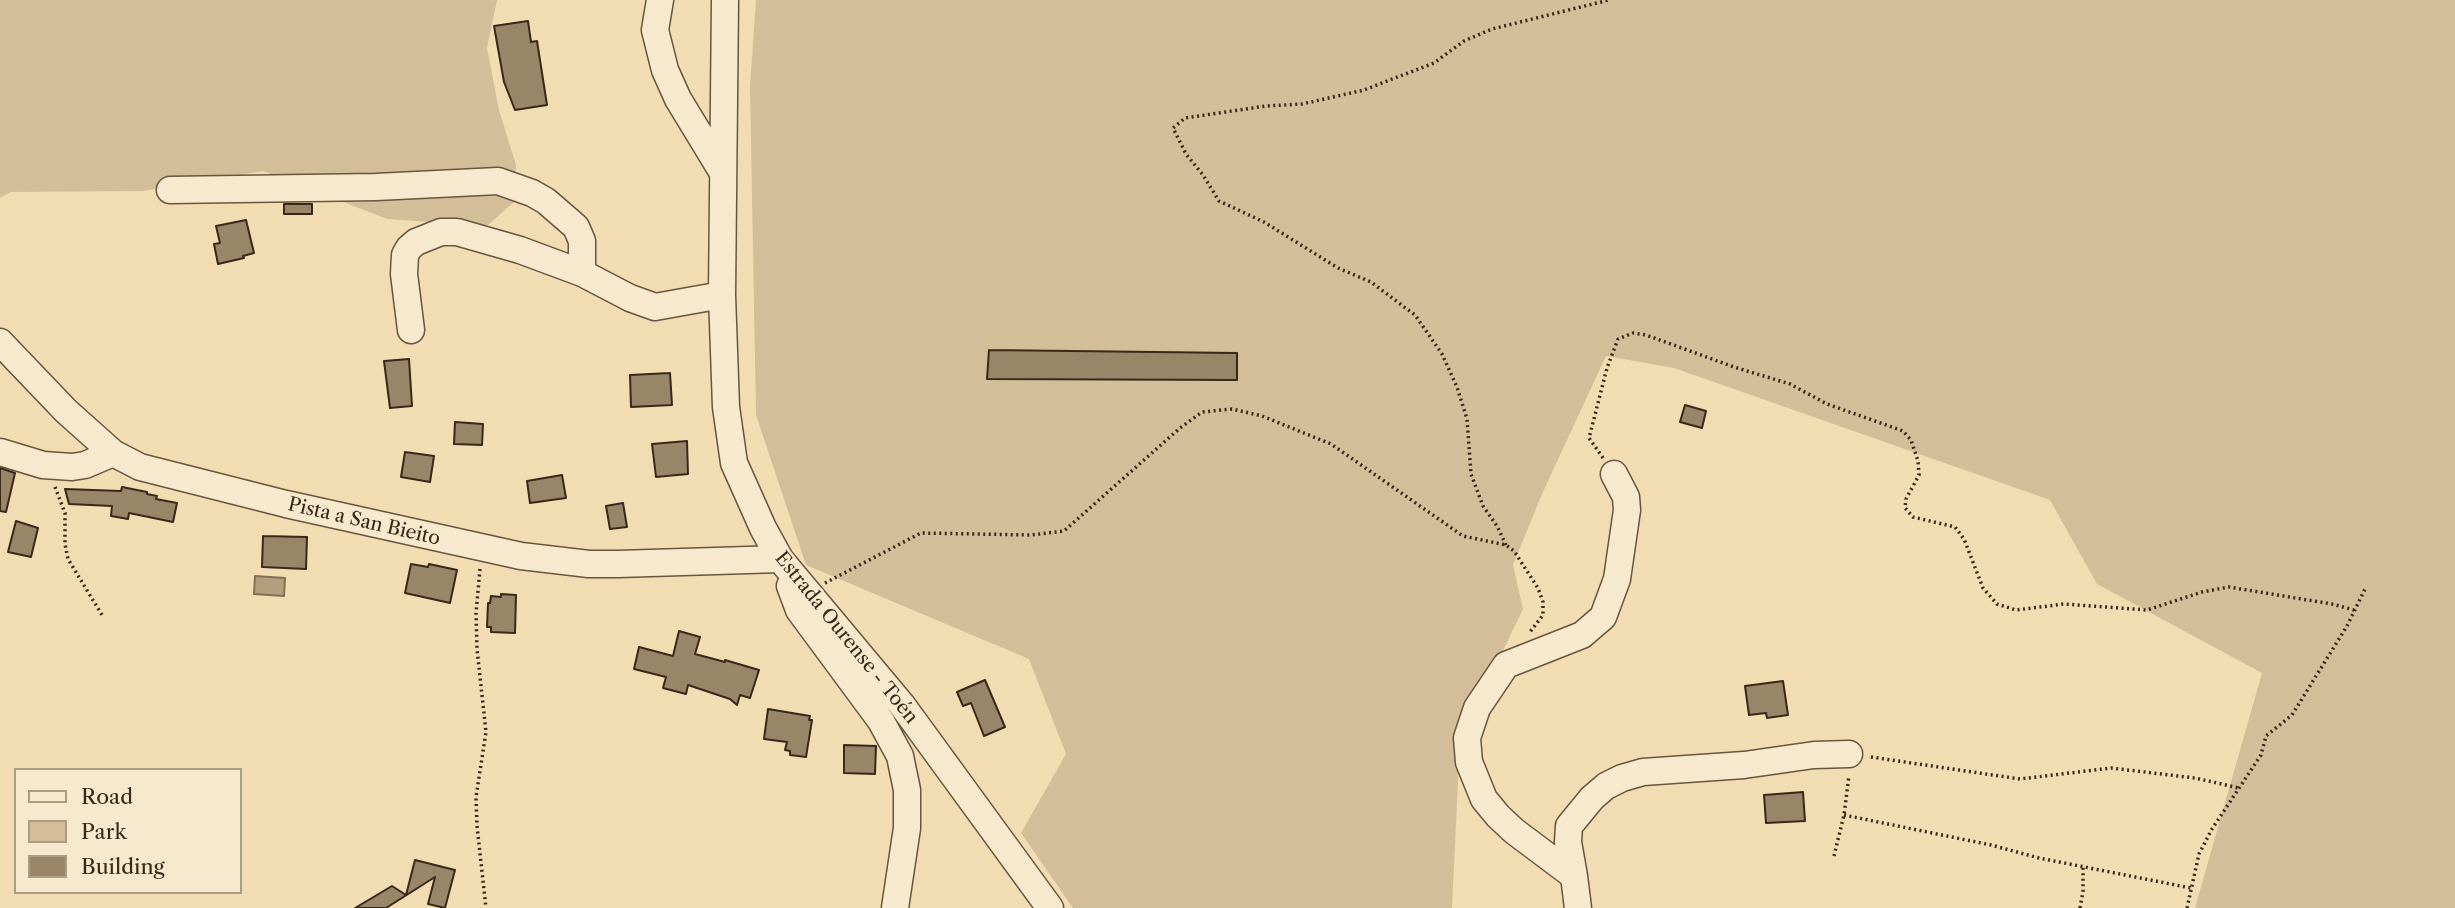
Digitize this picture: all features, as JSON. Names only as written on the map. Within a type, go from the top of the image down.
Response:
[{"type":"street","points":[[660,0],[655,30],[665,70],[678,99],[723,173]]},
{"type":"street","name":"Estrada Ourense - Toén","points":[[725,0],[722,295],[726,407],[734,463],[762,528],[782,562],[902,705],[1050,908]]},
{"type":"street","points":[[170,190],[376,187],[498,181],[532,192],[562,213],[576,227],[582,241],[582,273]]},
{"type":"street","points":[[411,330],[404,263],[409,248],[424,237],[441,232],[457,232],[520,250],[582,273],[630,298],[655,307],[722,295]]},
{"type":"street","name":"Pista a San Bieito","points":[[0,342],[66,411],[113,453],[140,467],[211,486],[521,556],[589,564],[782,562]]},
{"type":"street","points":[[0,452],[47,465],[72,467],[85,465],[113,453]]},
{"type":"street","points":[[1574,876],[1514,831],[1491,808],[1473,775],[1466,738],[1477,708],[1506,665],[1582,635],[1603,617],[1617,579],[1626,510],[1626,498],[1614,474]]},
{"type":"street","points":[[782,562],[799,610],[881,721],[900,756],[907,790],[907,828],[895,908]]},
{"type":"street","points":[[1578,908],[1568,842],[1569,826],[1592,798],[1606,786],[1643,772],[1849,754]]},
{"type":"path","points":[[1506,545],[1483,506],[1471,474],[1467,419],[1457,387],[1442,354],[1415,315],[1371,282],[1338,268],[1264,222],[1219,201],[1186,154],[1173,128],[1185,118],[1266,106],[1302,104],[1364,90],[1434,63],[1464,41],[1492,29],[1609,0]]},
{"type":"path","points":[[1614,474],[1589,438],[1614,346],[1625,334],[1646,335],[1790,384],[1826,404],[1903,431],[1911,440],[1918,461],[1919,475],[1906,499],[1905,508],[1913,517],[1955,527],[1964,539],[1983,588],[1997,604],[2016,610],[2064,604],[2147,610],[2202,592],[2229,587],[2354,610]]},
{"type":"path","points":[[808,592],[921,533],[1031,535],[1064,531],[1202,412],[1232,409],[1262,416],[1331,444],[1463,536],[1506,545],[1514,551],[1538,588],[1543,602],[1543,615],[1528,635]]},
{"type":"path","points":[[47,465],[63,504],[68,559],[103,615]]},
{"type":"path","points":[[483,549],[477,613],[477,649],[486,733],[476,797],[486,908]]},
{"type":"path","points":[[2187,908],[2203,844],[2261,755],[2266,736],[2292,715],[2347,626],[2365,589]]},
{"type":"path","points":[[1834,856],[1844,815],[1849,754],[2003,778],[2029,779],[2111,768],[2194,778],[2239,788]]},
{"type":"path","points":[[1844,815],[2191,888]]},
{"type":"path","points":[[2080,908],[2083,866]]},
{"type":"green space","points":[[0,0],[497,0],[487,48],[499,110],[516,165],[514,202],[487,226],[387,219],[263,171],[143,191],[11,192],[0,198]]},
{"type":"green space","points":[[756,0],[2455,0],[2455,908],[2195,908],[2262,673],[2097,584],[2050,500],[1674,368],[1606,356],[1542,494],[1513,565],[1523,609],[1460,740],[1452,908],[1073,908],[1021,833],[1066,754],[1029,659],[806,565],[756,415],[750,86]]},
{"type":"shaded area","points":[[255,576],[285,578],[284,596],[254,594]]},
{"type":"building","points":[[528,21],[531,42],[537,41],[547,105],[515,110],[504,82],[494,26]]},
{"type":"building","points":[[284,204],[312,204],[312,214],[284,214]]},
{"type":"building","points":[[246,220],[254,253],[218,264],[214,244],[220,243],[216,226]]},
{"type":"building","points":[[989,350],[1237,353],[1237,380],[987,379]]},
{"type":"building","points":[[409,359],[412,406],[390,408],[384,361]]},
{"type":"building","points":[[670,373],[672,405],[631,407],[630,375]]},
{"type":"building","points":[[1685,405],[1706,411],[1702,428],[1680,422]]},
{"type":"building","points":[[455,422],[483,424],[482,445],[454,444]]},
{"type":"building","points":[[687,441],[688,474],[656,477],[652,444]]},
{"type":"building","points":[[405,452],[434,456],[430,482],[401,477]]},
{"type":"building","points":[[0,468],[15,473],[6,512],[0,511]]},
{"type":"building","points":[[562,475],[566,498],[530,503],[527,481]]},
{"type":"building","points":[[122,487],[147,492],[157,496],[156,499],[177,503],[173,522],[129,513],[128,519],[111,516],[112,506],[69,504],[65,489],[121,491]]},
{"type":"building","points":[[623,503],[627,527],[610,529],[606,506]]},
{"type":"building","points":[[16,521],[38,528],[31,557],[8,552]]},
{"type":"building","points":[[263,536],[307,537],[306,569],[262,567]]},
{"type":"building","points":[[411,564],[428,567],[429,564],[457,570],[450,603],[405,593]]},
{"type":"building","points":[[501,594],[516,595],[515,633],[491,632],[491,627],[487,627],[488,603],[491,596],[501,597]]},
{"type":"building","points":[[679,631],[700,637],[695,654],[759,670],[750,698],[740,695],[737,705],[730,699],[688,685],[686,694],[663,688],[666,677],[634,669],[639,647],[673,656]]},
{"type":"building","points":[[985,680],[1005,727],[984,736],[971,703],[963,706],[957,692]]},
{"type":"building","points":[[1783,681],[1788,715],[1767,718],[1766,713],[1749,715],[1745,686]]},
{"type":"building","points":[[768,709],[810,716],[809,720],[812,720],[806,757],[790,755],[790,751],[785,750],[787,742],[764,739]]},
{"type":"building","points":[[844,745],[876,746],[875,774],[844,773]]},
{"type":"building","points":[[1803,792],[1805,821],[1766,823],[1764,795]]},
{"type":"building","points":[[415,860],[455,870],[445,908],[428,904],[435,877],[386,908],[355,908],[392,886],[406,895]]}]
